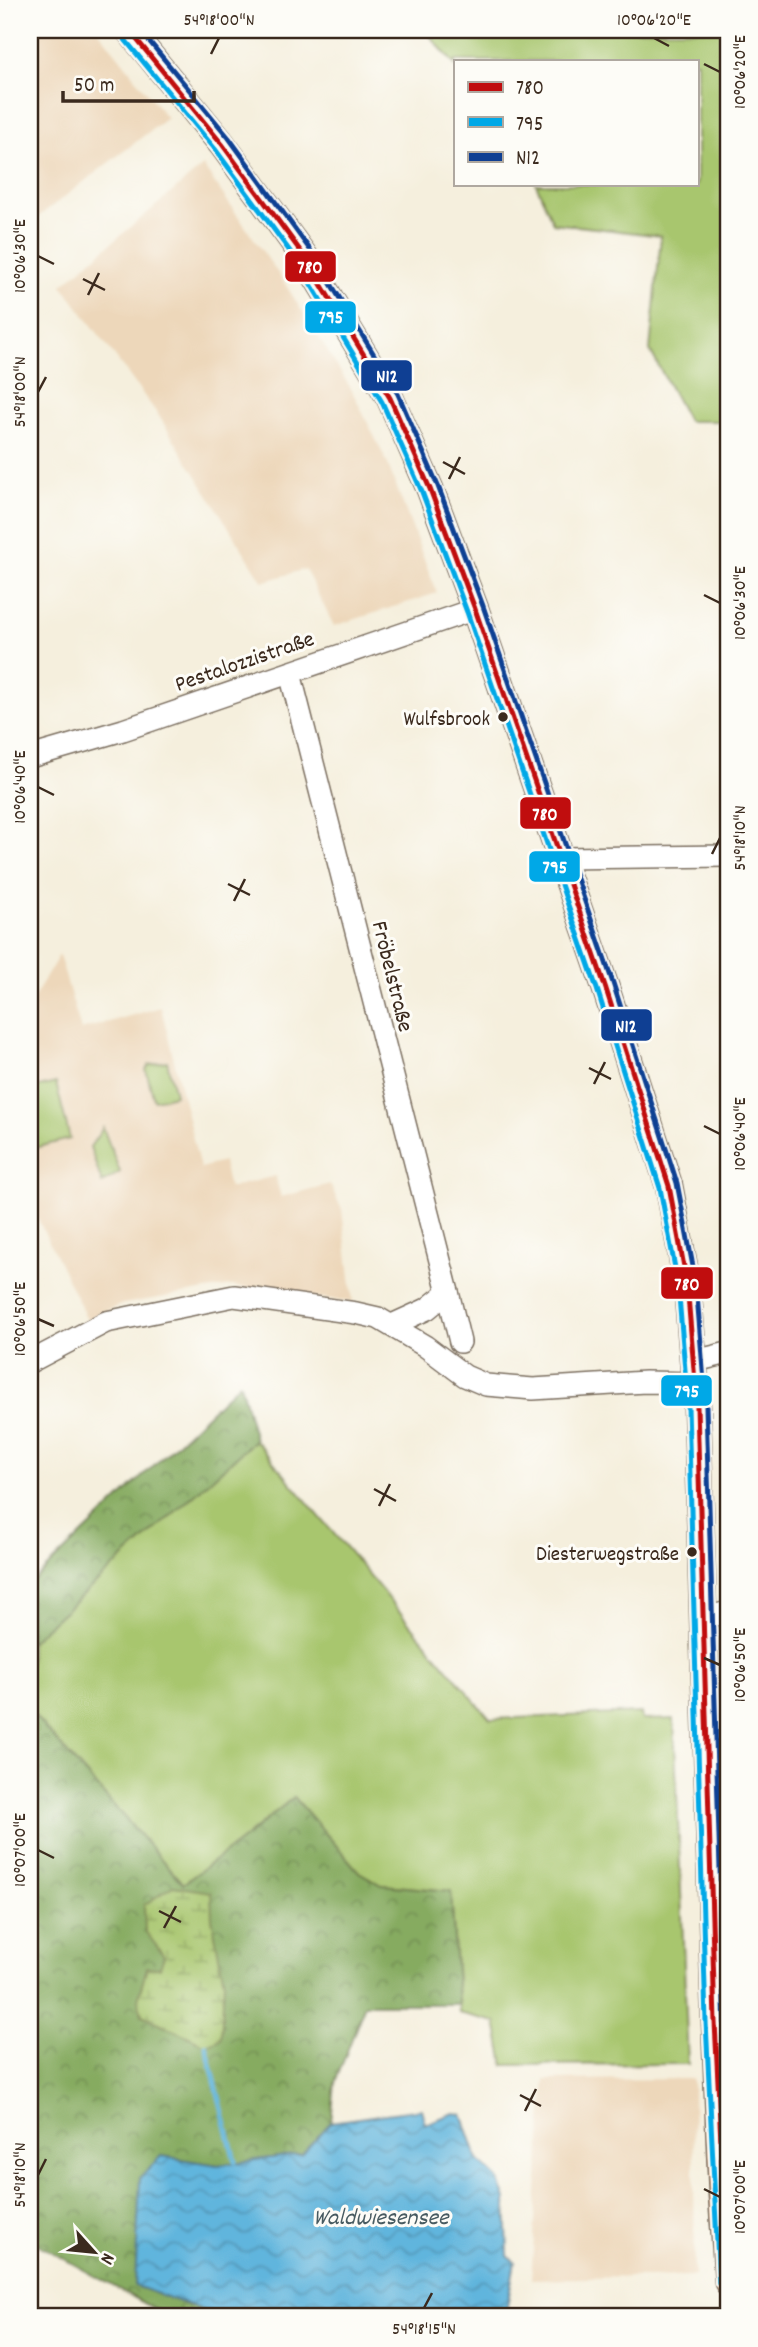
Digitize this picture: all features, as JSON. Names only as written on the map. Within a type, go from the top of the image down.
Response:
[{"type":"main road","points":[[129,30],[222,144],[304,256],[390,398],[430,489],[475,609],[649,1118],[669,1186],[687,1283],[716,1615],[715,2022],[728,2282]]},
{"type":"street","name":"Pestalozzistraße","points":[[30,757],[123,730],[475,609]]},
{"type":"street","name":"Fröbelstraße","points":[[290,673],[460,1342]]},
{"type":"street","points":[[561,858],[728,856]]},
{"type":"street","points":[[392,1325],[428,1309],[448,1292]]},
{"type":"street","points":[[30,1362],[106,1322],[234,1296],[356,1313],[392,1325],[465,1376],[486,1385],[533,1389],[645,1382],[695,1372],[728,1353]]},
{"type":"shaded area","points":[[42,30],[98,30],[167,118],[30,223],[30,38]]},
{"type":"shaded area","points":[[203,166],[282,279],[350,387],[387,462],[437,593],[334,626],[305,569],[263,582],[159,416],[62,285]]},
{"type":"shaded area","points":[[59,955],[81,1030],[161,1007],[200,1168],[223,1162],[229,1188],[275,1176],[281,1197],[330,1184],[342,1210],[353,1302],[231,1286],[123,1304],[87,1319],[30,1203],[30,1004]]},
{"type":"shaded area","points":[[693,2079],[695,2276],[531,2279],[545,2080]]},
{"type":"green space","points":[[425,30],[728,30],[728,421],[688,421],[650,350],[661,236],[553,223],[537,186],[698,186],[698,60],[454,60],[454,64]]},
{"type":"green space","points":[[167,1061],[175,1095],[154,1100],[146,1070],[149,1065]]},
{"type":"green space","points":[[56,1083],[70,1139],[30,1149],[30,1089]]},
{"type":"green space","points":[[103,1128],[120,1172],[102,1183],[90,1147]]},
{"type":"green space","points":[[240,1383],[255,1440],[30,1642],[30,1584]]},
{"type":"green space","points":[[255,1440],[490,1719],[641,1713],[642,1720],[674,1719],[688,2064],[504,2065],[496,2022],[459,2013],[451,1891],[382,1885],[359,1872],[294,1797],[183,1884],[30,1711],[30,1642]]},
{"type":"green space","points":[[30,1711],[183,1884],[294,1797],[359,1872],[382,1885],[451,1891],[458,2004],[365,2004],[335,2083],[331,2122],[302,2154],[218,2165],[161,2156],[135,2286],[223,2317],[169,2317],[30,2240]]},
{"type":"green space","points":[[173,1886],[211,1892],[212,1919],[224,1982],[221,2039],[206,2045],[142,2015],[138,1999],[147,1967],[160,1968],[164,1956],[145,1931],[144,1905]]},
{"type":"water","name":"Waldwiesensee","points":[[421,2109],[425,2124],[454,2113],[462,2114],[478,2160],[498,2179],[506,2199],[508,2256],[515,2262],[505,2317],[223,2317],[135,2286],[140,2178],[161,2156],[218,2165],[302,2154],[331,2122]]},
{"type":"waterway","points":[[206,2045],[235,2161]]},
{"type":"transit line","name":"780","points":[[129,30],[222,144],[304,256],[390,398],[430,489],[475,609],[605,986],[669,1186],[687,1283],[697,1407],[715,2022],[728,2282]]},
{"type":"transit line","name":"N12","points":[[140,30],[229,138],[311,251],[398,394],[438,486],[483,606],[613,983],[677,1183],[696,1282],[706,1407],[728,2133]]},
{"type":"transit line","name":"795","points":[[122,36],[215,149],[297,261],[382,402],[422,492],[467,612],[597,989],[660,1188],[678,1284],[688,1407],[706,2022],[719,2283]]},
{"type":"place","name":"Wulfsbrook","points":[[503,717]]},
{"type":"place","name":"Diesterwegstraße","points":[[692,1552]]}]
